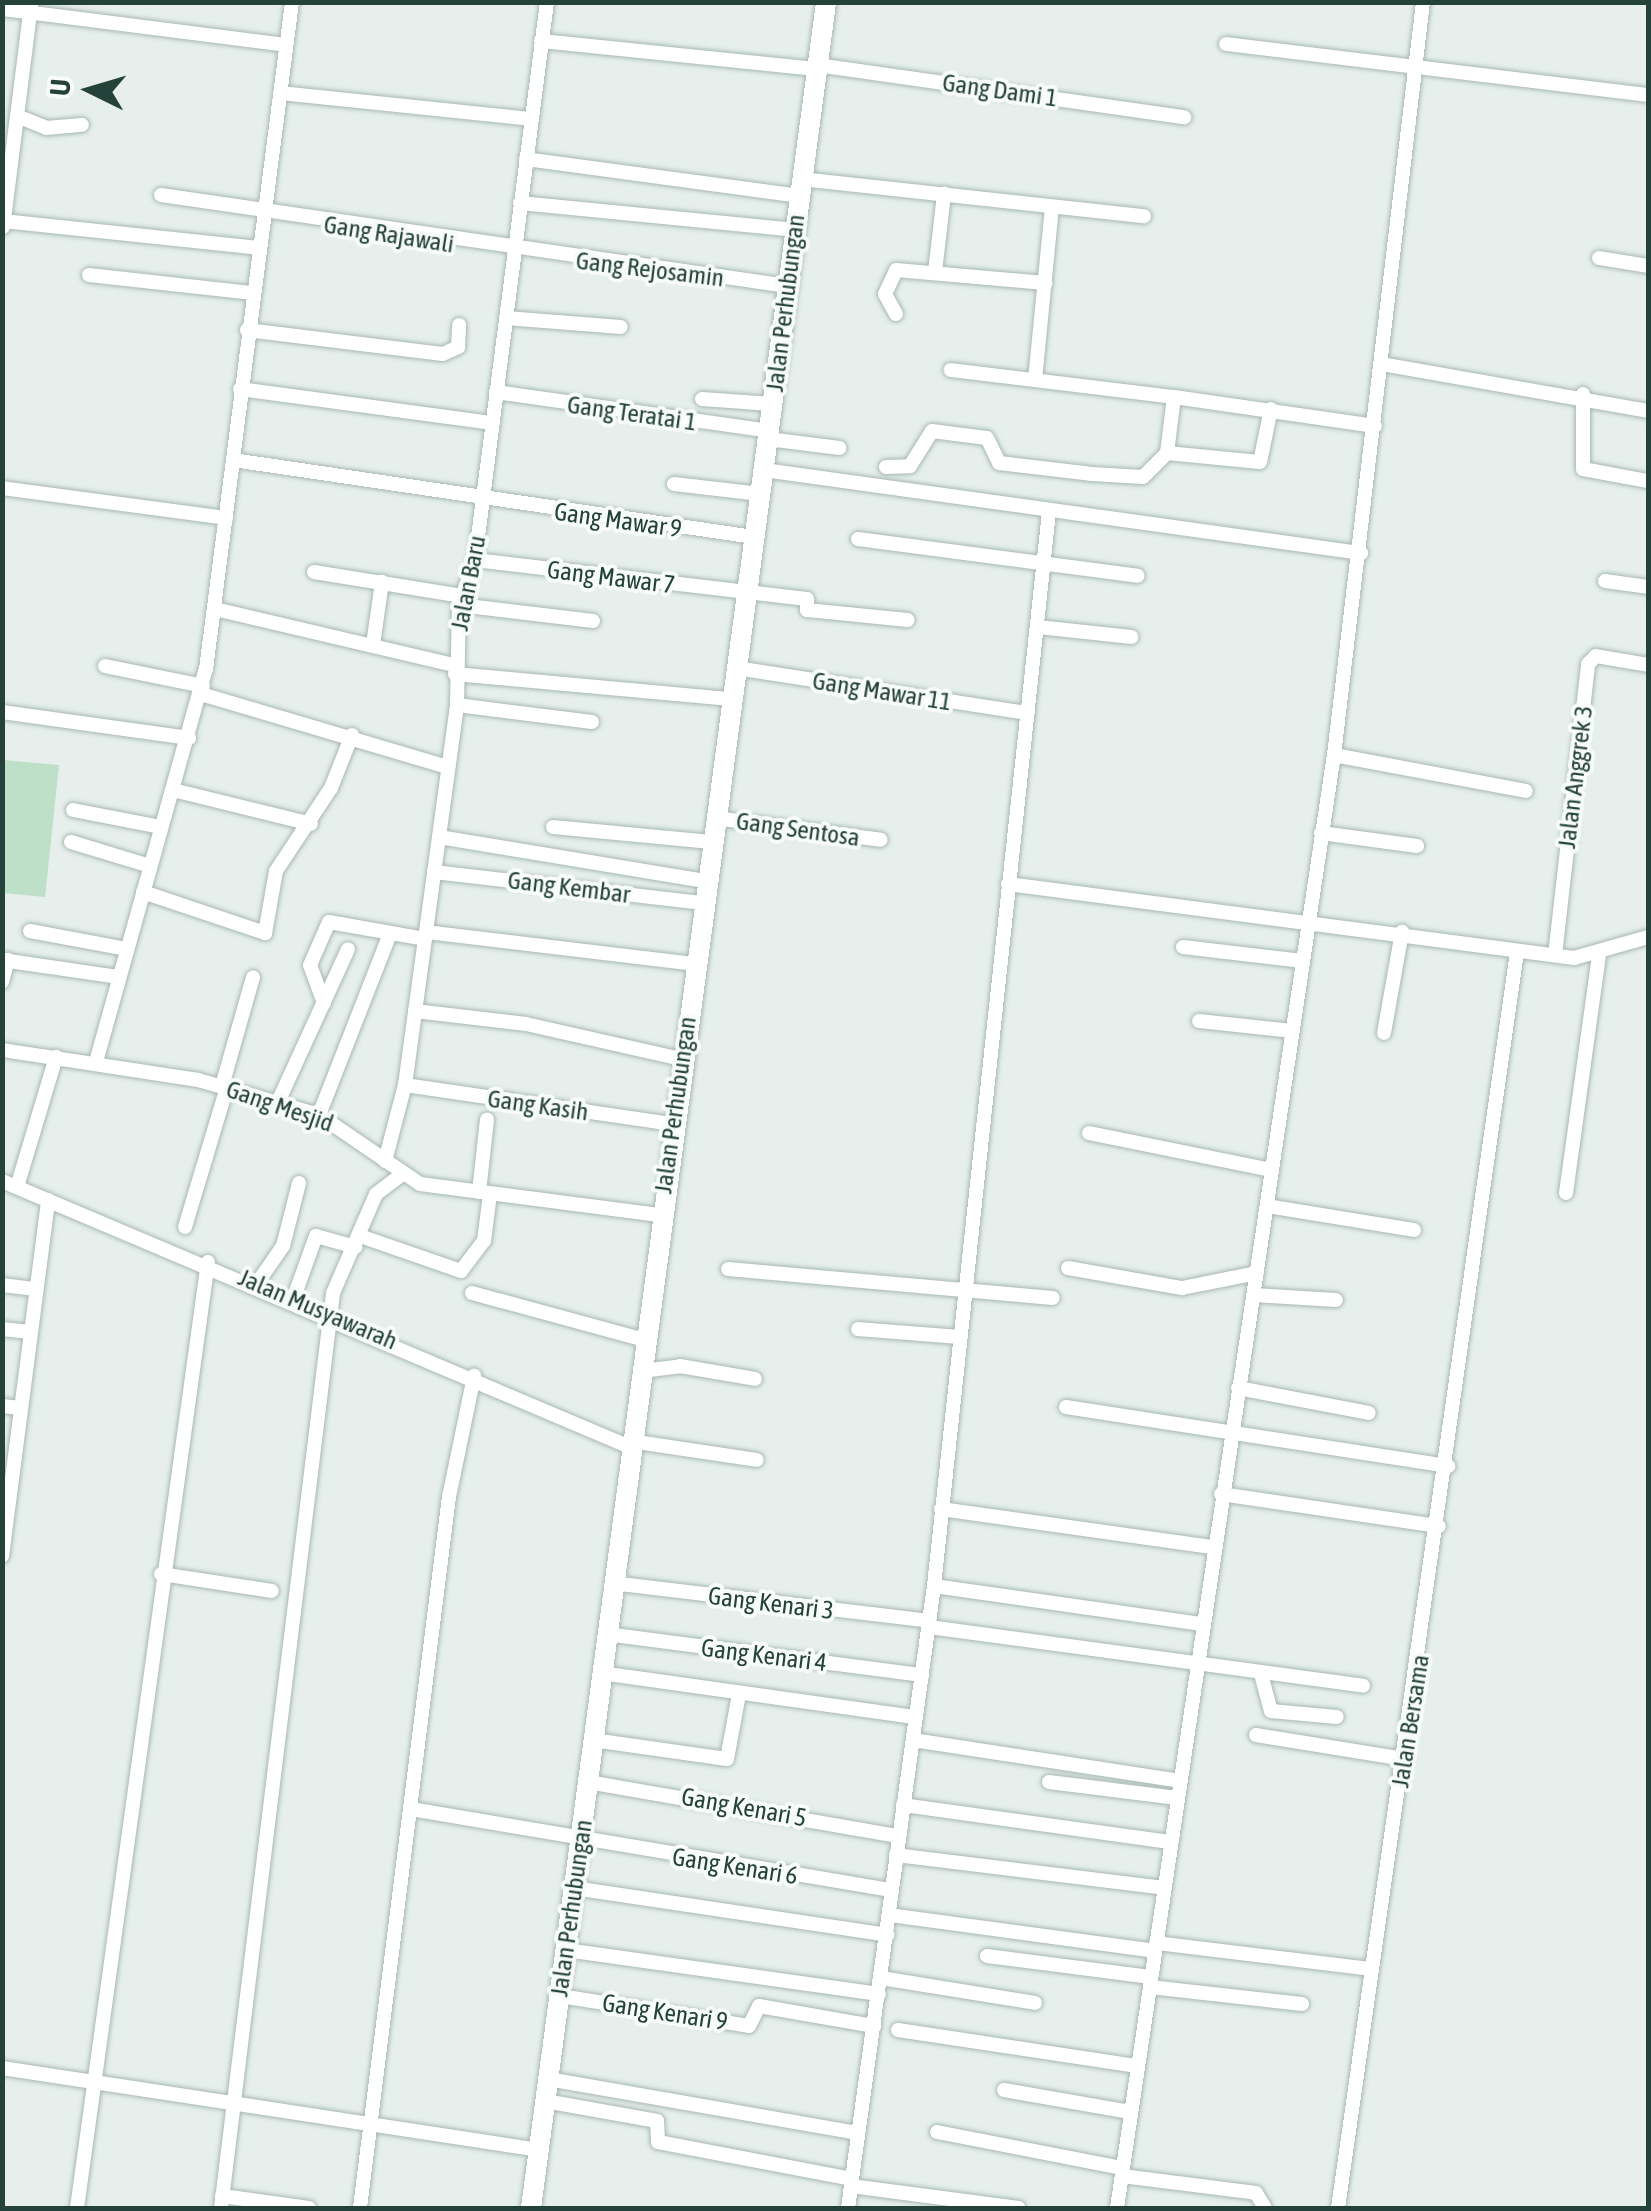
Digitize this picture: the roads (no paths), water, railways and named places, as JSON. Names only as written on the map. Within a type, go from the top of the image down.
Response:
[{"type":"main road","name":"Jalan Perhubungan","points":[[532,2208],[659,1214],[826,2]]},
{"type":"street","points":[[96,1062],[202,690],[216,608],[247,330],[292,2]]},
{"type":"street","name":"Jalan Baru","points":[[385,1161],[405,1086],[457,704],[455,670],[461,600],[475,560],[547,2]]},
{"type":"street","points":[[1117,2208],[1334,755],[1423,2]]},
{"type":"street","points":[[2,8],[31,7],[285,45]]},
{"type":"street","points":[[31,7],[3,224],[259,248]]},
{"type":"street","name":"Gang Dami 1","points":[[542,41],[817,67],[1184,117]]},
{"type":"street","points":[[1226,44],[1648,96]]},
{"type":"street","points":[[280,93],[531,120]]},
{"type":"street","points":[[17,116],[64,130],[82,125]]},
{"type":"street","points":[[526,159],[800,187],[944,194],[1144,216]]},
{"type":"street","points":[[935,272],[944,194]]},
{"type":"street","name":"Gang Rajawali","points":[[161,196],[514,253]]},
{"type":"street","points":[[520,204],[794,230]]},
{"type":"street","points":[[1035,380],[1052,207]]},
{"type":"street","name":"Gang Rejosamin","points":[[514,253],[786,286]]},
{"type":"street","points":[[1599,258],[1648,266]]},
{"type":"street","points":[[896,314],[886,294],[892,272],[935,272],[1045,284]]},
{"type":"street","points":[[89,275],[253,292]]},
{"type":"street","points":[[506,318],[621,327]]},
{"type":"street","points":[[247,330],[443,354],[458,347],[459,325]]},
{"type":"street","points":[[1382,364],[1583,394],[1648,411]]},
{"type":"street","points":[[950,370],[1174,396],[1375,426]]},
{"type":"street","points":[[240,389],[492,423]]},
{"type":"street","name":"Gang Teratai 1","points":[[496,392],[839,448]]},
{"type":"street","points":[[1583,394],[1583,468],[1648,481]]},
{"type":"street","points":[[886,467],[910,466],[932,431],[986,438],[999,464],[1143,477],[1167,453],[1174,396]]},
{"type":"street","points":[[702,399],[772,404]]},
{"type":"street","points":[[1167,453],[1260,462],[1271,409]]},
{"type":"street","name":"Gang Mawar 9","points":[[232,460],[483,501],[754,537]]},
{"type":"street","points":[[764,470],[1361,552]]},
{"type":"street","points":[[674,484],[760,494]]},
{"type":"street","points":[[2,488],[226,518]]},
{"type":"street","points":[[848,2208],[934,1586],[1049,511]]},
{"type":"street","points":[[858,540],[1138,576]]},
{"type":"street","name":"Gang Mawar 7","points":[[475,560],[746,593],[908,620]]},
{"type":"street","points":[[314,572],[593,621]]},
{"type":"street","points":[[1605,581],[1648,587]]},
{"type":"street","points":[[373,645],[382,582]]},
{"type":"street","points":[[216,608],[373,645],[455,670],[731,699]]},
{"type":"street","points":[[1038,627],[1131,637]]},
{"type":"street","name":"Jalan Anggrek 3","points":[[1554,954],[1588,664],[1596,656],[1648,665]]},
{"type":"street","points":[[105,666],[202,690],[448,768]]},
{"type":"street","name":"Gang Mawar 11","points":[[736,668],[1028,713]]},
{"type":"street","points":[[457,704],[592,722]]},
{"type":"street","points":[[2,712],[189,738]]},
{"type":"street","points":[[143,892],[265,933],[276,871],[311,824],[352,735]]},
{"type":"street","points":[[1334,755],[1526,791]]},
{"type":"street","points":[[173,790],[311,824]]},
{"type":"street","points":[[73,810],[161,827]]},
{"type":"street","name":"Gang Sentosa","points":[[715,818],[881,840]]},
{"type":"street","points":[[553,827],[711,842]]},
{"type":"street","points":[[1321,833],[1417,846]]},
{"type":"street","points":[[438,838],[706,881]]},
{"type":"street","points":[[71,842],[150,866]]},
{"type":"street","name":"Gang Kembar","points":[[434,872],[703,903]]},
{"type":"street","points":[[1008,884],[1402,932],[1517,952],[1599,954],[1648,937]]},
{"type":"street","points":[[324,1004],[310,965],[329,922],[390,934],[695,964]]},
{"type":"street","points":[[30,931],[127,949]]},
{"type":"street","points":[[1384,1033],[1402,932]]},
{"type":"street","points":[[319,1115],[390,934]]},
{"type":"street","points":[[1183,947],[1302,961]]},
{"type":"street","points":[[278,1102],[348,949]]},
{"type":"street","name":"Jalan Bersama","points":[[1338,2208],[1370,1969],[1482,1234],[1517,952]]},
{"type":"street","points":[[1566,1194],[1599,954]]},
{"type":"street","points":[[2,982],[5,960],[118,977]]},
{"type":"street","points":[[185,1226],[254,977]]},
{"type":"street","points":[[415,1011],[526,1024],[681,1060]]},
{"type":"street","points":[[1199,1020],[1292,1031]]},
{"type":"street","name":"Gang Mesjid","points":[[2,1050],[96,1062],[224,1086],[278,1102],[319,1115],[400,1176]]},
{"type":"street","points":[[10,1184],[56,1057]]},
{"type":"street","name":"Gang Kasih","points":[[405,1086],[671,1124]]},
{"type":"street","points":[[294,1297],[316,1236],[359,1242],[461,1271],[484,1241],[488,1119]]},
{"type":"street","points":[[1090,1134],[1272,1170]]},
{"type":"street","points":[[309,2208],[221,2202],[330,1312],[376,1194],[400,1176],[485,1193],[659,1214]]},
{"type":"street","name":"Jalan Musyawarah","points":[[10,1184],[330,1312],[630,1444],[757,1460]]},
{"type":"street","points":[[258,1282],[283,1246],[299,1184]]},
{"type":"street","points":[[2,1556],[6,1494],[48,1200]]},
{"type":"street","points":[[1267,1206],[1414,1230]]},
{"type":"street","points":[[77,2208],[161,1574],[208,1262]]},
{"type":"street","points":[[1068,1268],[1182,1288],[1255,1285],[1336,1300]]},
{"type":"street","points":[[728,1270],[964,1294],[1052,1298]]},
{"type":"street","points":[[2,1285],[36,1289]]},
{"type":"street","points":[[472,1293],[645,1340]]},
{"type":"street","points":[[2,1329],[30,1332]]},
{"type":"street","points":[[858,1329],[958,1343]]},
{"type":"street","points":[[642,1370],[680,1366],[756,1380]]},
{"type":"street","points":[[360,2208],[452,1477],[474,1376]]},
{"type":"street","points":[[1238,1388],[1369,1412]]},
{"type":"street","points":[[2,1406],[21,1408]]},
{"type":"street","points":[[1066,1407],[1448,1466]]},
{"type":"street","points":[[1221,1494],[1439,1526]]},
{"type":"street","points":[[941,1509],[1214,1547]]},
{"type":"street","points":[[161,1574],[272,1591]]},
{"type":"street","name":"Gang Kenari 3","points":[[612,1583],[929,1624],[1196,1667],[1363,1686]]},
{"type":"street","points":[[934,1586],[1202,1624]]},
{"type":"street","name":"Gang Kenari 4","points":[[606,1634],[922,1675]]},
{"type":"street","points":[[602,1673],[916,1716]]},
{"type":"street","points":[[1261,1674],[1270,1711],[1337,1716]]},
{"type":"street","points":[[593,1740],[726,1758],[738,1694]]},
{"type":"street","points":[[1256,1736],[1404,1759]]},
{"type":"street","points":[[912,1740],[1180,1781]]},
{"type":"street","name":"Gang Kenari 5","points":[[588,1782],[899,1836]]},
{"type":"street","points":[[1050,1782],[1177,1798]]},
{"type":"street","points":[[904,1805],[1171,1842]]},
{"type":"street","name":"Gang Kenari 6","points":[[412,1809],[580,1842],[890,1890]]},
{"type":"street","points":[[896,1855],[1164,1888]]},
{"type":"street","points":[[574,1888],[887,1936]]},
{"type":"street","points":[[890,1916],[1370,1969]]},
{"type":"street","points":[[566,1950],[878,1994]]},
{"type":"street","points":[[986,1956],[1302,2004]]},
{"type":"street","points":[[881,1978],[1035,2003]]},
{"type":"street","name":"Gang Kenari 9","points":[[560,1996],[750,2026],[759,2006],[874,2026]]},
{"type":"street","points":[[898,2030],[1137,2066]]},
{"type":"street","points":[[2,2068],[370,2128],[539,2150]]},
{"type":"street","points":[[547,2090],[858,2133]]},
{"type":"street","points":[[547,2090],[657,2121],[658,2142],[852,2183],[1019,2208]]},
{"type":"street","points":[[1004,2090],[1130,2112]]},
{"type":"street","points":[[937,2132],[1122,2172],[1256,2193],[1265,2208]]}]
